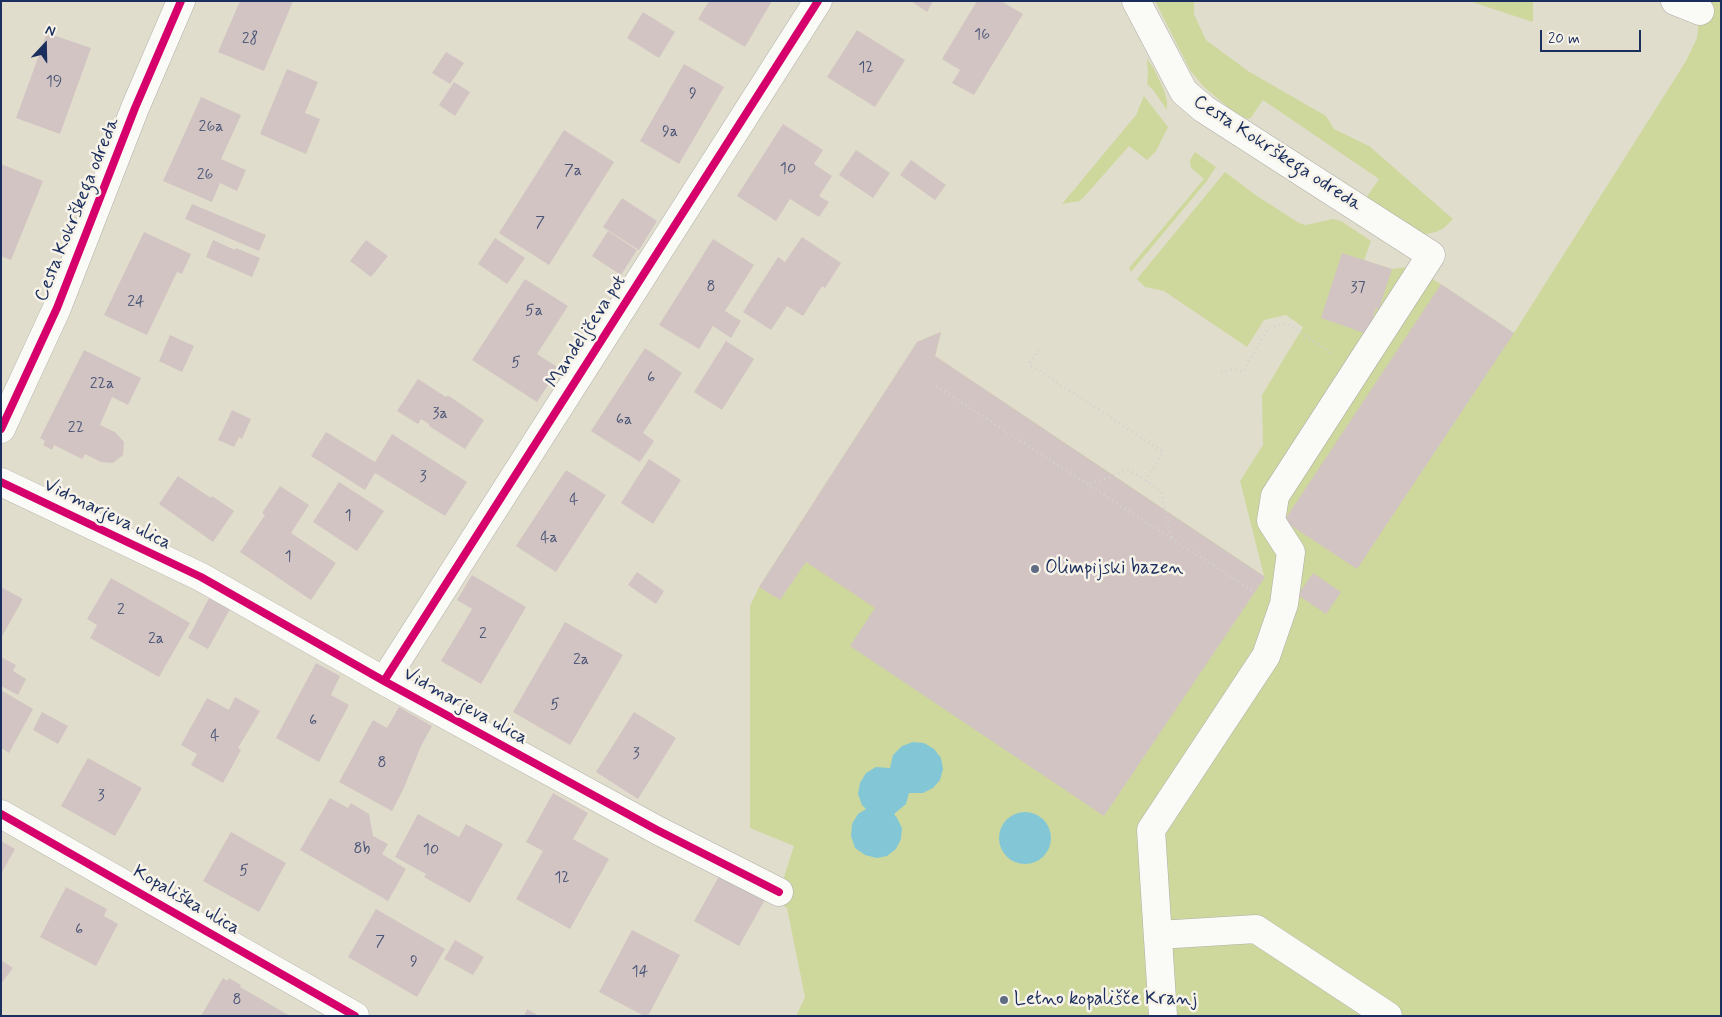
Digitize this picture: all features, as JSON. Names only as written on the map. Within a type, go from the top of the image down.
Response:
[{"type":"street","name":"Cesta Kokrškega odreda","points":[[1,429],[57,308],[135,108],[181,1]]},
{"type":"street","name":"Mandeljčeva pot","points":[[384,681],[818,1]]},
{"type":"street","name":"Cesta Kokrškega odreda","points":[[1136,1],[1184,92],[1197,104],[1431,255],[1357,369]]},
{"type":"street","points":[[1163,1016],[1151,830],[1266,656],[1284,604],[1290,552],[1271,521],[1275,496],[1357,369]]},
{"type":"street","name":"Vidmarjeva ulica","points":[[1,482],[201,578],[384,681],[657,830],[779,892]]},
{"type":"street","name":"Kopališka ulica","points":[[1,814],[355,1016]]},
{"type":"street","points":[[1158,935],[1256,930],[1388,1016]]},
{"type":"path","points":[[1221,373],[1233,369],[1243,372],[1268,328],[1286,323],[1357,369]]},
{"type":"path","points":[[1039,350],[1029,364],[1163,452],[1146,480]]},
{"type":"path","points":[[936,386],[1259,596]]},
{"type":"path","points":[[1089,485],[1128,470],[1146,480],[1161,492],[1172,539]]},
{"type":"green space","points":[[1155,1],[1194,1],[1194,14],[1206,40],[1248,71],[1326,116],[1334,129],[1369,146],[1453,219],[1444,228],[1436,232],[1416,234],[1366,198],[1379,179],[1263,100],[1250,119],[1244,118],[1229,108],[1204,87],[1190,70]]},
{"type":"green space","points":[[1471,1],[1533,1],[1533,22],[1478,4]]},
{"type":"green space","points":[[1701,1],[1721,1],[1721,1016],[796,1016],[805,997],[787,908],[776,902],[794,846],[750,828],[750,606],[759,587],[917,342],[941,332],[935,356],[1264,576],[1240,481],[1263,445],[1262,395],[1303,327],[1286,315],[1264,320],[1247,347],[1164,291],[1145,287],[1137,279],[1225,172],[1257,196],[1299,223],[1306,225],[1333,219],[1341,221],[1371,241],[1364,260],[1392,269],[1413,266],[1514,333],[1686,61],[1697,38]]},
{"type":"green space","points":[[1147,59],[1164,90],[1167,110],[1147,84]]},
{"type":"green space","points":[[1144,96],[1168,127],[1156,151],[1147,160],[1129,146],[1083,198],[1079,201],[1062,204],[1136,115]]},
{"type":"green space","points":[[1195,152],[1216,167],[1206,182],[1131,272],[1129,268],[1204,179],[1191,168],[1190,160]]},
{"type":"water","points":[[913,742],[924,743],[934,749],[941,758],[943,769],[940,780],[933,788],[923,793],[909,793],[906,804],[894,814],[902,828],[901,839],[896,849],[887,856],[877,858],[865,855],[855,848],[851,836],[852,824],[858,814],[866,809],[862,805],[858,794],[860,783],[866,773],[876,767],[890,768],[893,755],[902,746]]},
{"type":"water","points":[[1020,812],[1030,812],[1044,819],[1051,833],[1051,843],[1044,857],[1030,864],[1020,864],[1010,860],[1003,853],[999,843],[999,833],[1003,823],[1010,816]]},
{"type":"building","points":[[240,1],[293,1],[264,71],[218,52]]},
{"type":"building","points":[[709,1],[772,1],[745,47],[698,19]]},
{"type":"building","points":[[911,1],[933,1],[927,12]]},
{"type":"building","points":[[977,1],[1001,1],[1023,14],[974,95],[952,83],[960,70],[942,59]]},
{"type":"building","points":[[643,12],[675,32],[659,58],[627,38]]},
{"type":"building","points":[[857,30],[905,60],[875,107],[827,77]]},
{"type":"building","points":[[47,33],[91,48],[60,134],[16,118]]},
{"type":"building","points":[[446,52],[464,63],[450,84],[432,73]]},
{"type":"building","points":[[684,64],[724,87],[679,164],[640,141]]},
{"type":"building","points":[[287,69],[318,82],[305,113],[320,119],[306,154],[260,134]]},
{"type":"building","points":[[454,82],[470,92],[455,116],[439,105]]},
{"type":"building","points":[[201,97],[241,115],[221,159],[246,170],[237,191],[220,183],[212,202],[163,181]]},
{"type":"building","points":[[783,124],[823,150],[814,164],[832,176],[819,196],[829,202],[819,217],[790,199],[776,221],[737,196]]},
{"type":"building","points":[[564,130],[614,162],[549,265],[499,233]]},
{"type":"building","points":[[856,150],[890,173],[873,198],[839,175]]},
{"type":"building","points":[[911,160],[946,185],[935,200],[900,175]]},
{"type":"building","points":[[1,164],[43,181],[11,260],[1,256]]},
{"type":"building","points":[[622,198],[657,221],[639,250],[603,227]]},
{"type":"building","points":[[192,204],[266,235],[259,251],[185,219]]},
{"type":"building","points":[[608,231],[637,250],[621,275],[592,256]]},
{"type":"building","points":[[144,232],[191,254],[182,274],[177,272],[147,335],[104,315]]},
{"type":"building","points":[[802,237],[841,263],[825,288],[822,286],[803,316],[787,306],[771,330],[743,312],[778,257],[785,262]]},
{"type":"building","points":[[495,238],[525,258],[507,284],[478,264]]},
{"type":"building","points":[[713,239],[754,265],[725,311],[741,321],[731,338],[713,326],[699,349],[659,325]]},
{"type":"building","points":[[213,240],[260,258],[252,277],[206,257]]},
{"type":"building","points":[[366,240],[388,256],[371,277],[350,261]]},
{"type":"building","points":[[1342,253],[1392,269],[1379,309],[1376,308],[1367,334],[1321,318]]},
{"type":"building","points":[[525,279],[568,306],[537,354],[559,368],[537,402],[472,360]]},
{"type":"building","points":[[1441,284],[1514,333],[1357,569],[1284,521]]},
{"type":"building","name":"Olimpijski bazen","points":[[941,332],[935,356],[1265,577],[1104,816],[850,646],[875,608],[806,562],[780,600],[759,587],[917,342]]},
{"type":"building","points":[[170,335],[194,346],[182,372],[159,361]]},
{"type":"building","points":[[726,341],[754,359],[722,410],[694,392]]},
{"type":"building","points":[[645,348],[682,373],[643,433],[654,441],[640,462],[591,431]]},
{"type":"building","points":[[84,350],[141,378],[128,405],[112,397],[100,425],[115,432],[124,442],[123,455],[113,463],[101,462],[85,454],[82,459],[54,445],[52,450],[43,445],[45,441],[40,438]]},
{"type":"building","points":[[418,379],[446,397],[449,396],[484,420],[465,449],[421,419],[418,424],[397,411]]},
{"type":"building","points":[[232,410],[251,419],[242,439],[239,437],[234,447],[218,440]]},
{"type":"building","points":[[326,432],[375,462],[392,434],[467,482],[445,516],[375,473],[365,490],[311,456]]},
{"type":"building","points":[[649,459],[681,480],[653,524],[621,503]]},
{"type":"building","points":[[566,470],[606,495],[556,572],[516,546]]},
{"type":"building","points":[[178,476],[234,511],[213,542],[159,504]]},
{"type":"building","points":[[339,482],[384,511],[357,551],[313,522]]},
{"type":"building","points":[[280,486],[309,505],[291,533],[336,563],[311,600],[240,552],[265,515],[262,513]]},
{"type":"building","points":[[637,572],[664,591],[656,604],[628,585]]},
{"type":"building","points":[[1313,573],[1341,592],[1326,614],[1298,595]]},
{"type":"building","points":[[472,575],[526,607],[481,684],[441,661],[472,609],[457,600]]},
{"type":"building","points":[[111,578],[190,623],[159,677],[90,638],[97,625],[87,619]]},
{"type":"building","points":[[1,587],[23,599],[1,638]]},
{"type":"building","points":[[209,598],[230,609],[208,649],[188,638]]},
{"type":"building","points":[[565,622],[623,655],[570,745],[513,712]]},
{"type":"building","points":[[1,657],[16,665],[13,671],[26,679],[18,695],[1,686]]},
{"type":"building","points":[[316,663],[340,676],[331,695],[349,705],[319,762],[276,738]]},
{"type":"building","points":[[1,690],[33,709],[9,753],[1,748]]},
{"type":"building","points":[[235,697],[260,711],[238,748],[241,750],[223,783],[191,765],[197,754],[181,745],[207,698],[229,710]]},
{"type":"building","points":[[399,707],[432,726],[392,811],[339,782],[373,720],[387,728]]},
{"type":"building","points":[[42,712],[68,726],[58,744],[33,730]]},
{"type":"building","points":[[634,712],[676,738],[638,799],[596,772]]},
{"type":"building","points":[[88,758],[142,788],[115,836],[61,806]]},
{"type":"building","points":[[553,793],[588,813],[573,839],[609,859],[570,929],[516,899],[543,851],[526,842]]},
{"type":"building","points":[[330,798],[348,808],[351,803],[369,814],[373,836],[388,844],[382,854],[406,869],[388,901],[300,850]]},
{"type":"building","points":[[418,814],[459,837],[466,824],[503,844],[470,903],[424,877],[426,874],[395,857]]},
{"type":"building","points":[[231,832],[286,863],[259,912],[203,881]]},
{"type":"building","points":[[1,841],[15,849],[1,874]]},
{"type":"building","points":[[722,871],[767,896],[739,946],[694,921]]},
{"type":"building","points":[[66,887],[107,909],[104,916],[118,924],[96,966],[40,937]]},
{"type":"building","points":[[376,909],[445,949],[417,997],[348,957]]},
{"type":"building","points":[[632,930],[680,955],[648,1016],[644,1016],[599,992]]},
{"type":"building","points":[[455,940],[484,957],[473,975],[444,959]]},
{"type":"building","points":[[1,960],[13,968],[1,984]]},
{"type":"building","points":[[223,978],[227,981],[229,978],[241,985],[240,987],[290,1016],[201,1016]]},
{"type":"building","points":[[527,1009],[539,1016],[524,1016]]},
{"type":"cycle path","points":[[1,429],[57,308],[135,108],[181,1]]},
{"type":"cycle path","points":[[384,681],[818,1]]},
{"type":"cycle path","points":[[1,482],[201,577],[384,681],[657,830],[779,892]]},
{"type":"cycle path","points":[[1,814],[355,1016]]},
{"type":"place","name":"Olimpijski bazen","points":[[1035,569]]},
{"type":"place","name":"Letno kopališče Kranj","points":[[1004,1000]]}]
